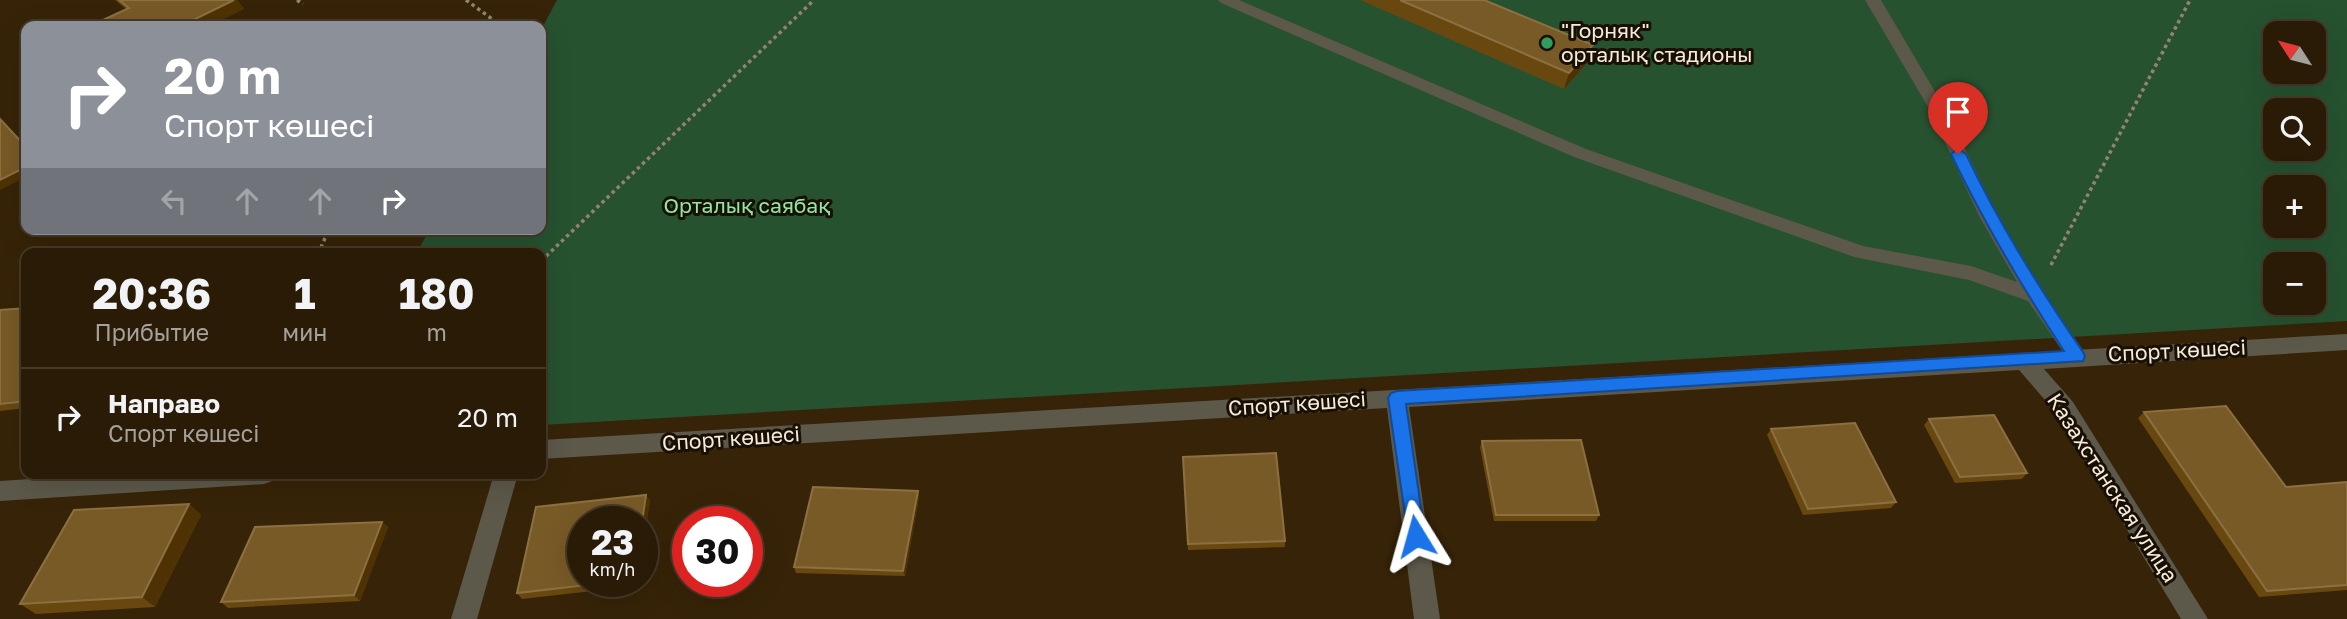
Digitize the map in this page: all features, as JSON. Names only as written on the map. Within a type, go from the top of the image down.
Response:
[{"type":"street","name":"Спорт көшесі","points":[[546,450],[2077,356],[2347,342]]},
{"type":"street","name":"Казахстанская улица","points":[[2023,360],[2065,408],[2195,619]]},
{"type":"street","points":[[1397,398],[1427,619]]},
{"type":"street","points":[[0,491],[186,479]]},
{"type":"street","points":[[464,619],[505,479]]},
{"type":"lane","points":[[1226,0],[1580,153],[1861,252],[1971,273],[2035,296]]},
{"type":"lane","points":[[1873,0],[1939,112],[1988,216],[2035,296],[2077,356]]},
{"type":"path","points":[[297,0],[303,4]]},
{"type":"path","points":[[466,0],[492,19],[490,21]]},
{"type":"path","points":[[546,256],[814,0]]},
{"type":"path","points":[[2035,296],[2190,0]]},
{"type":"green space","name":"Орталық саябақ","points":[[557,0],[2347,0],[2347,321],[546,425],[546,248],[419,248],[427,235],[546,235],[546,21]]},
{"type":"building","points":[[119,0],[234,0],[191,21],[101,21],[129,8]]},
{"type":"building","points":[[1400,0],[1484,0],[1593,45],[1569,73]]},
{"type":"building","points":[[0,119],[21,142],[21,170],[0,180]]},
{"type":"building","points":[[21,308],[21,402],[0,404],[0,310]]},
{"type":"building","points":[[2226,406],[2286,487],[2347,482],[2347,585],[2267,591],[2144,412]]},
{"type":"building","points":[[1994,415],[2027,473],[1960,477],[1929,419]]},
{"type":"building","points":[[1855,423],[1896,502],[1808,509],[1771,429]]},
{"type":"building","points":[[1581,440],[1599,515],[1496,515],[1482,441]]},
{"type":"building","points":[[1276,453],[1285,541],[1188,544],[1183,457]]},
{"type":"building","points":[[813,487],[918,491],[903,571],[794,567]]},
{"type":"building","points":[[646,495],[644,506],[567,506],[567,587],[517,593],[536,507]]},
{"type":"building","points":[[189,504],[142,597],[20,604],[74,510]]},
{"type":"building","points":[[382,522],[354,595],[221,602],[255,527]]},
{"type":"place","name":"\"Горняк\" орталық стадионы","points":[[1547,43]]},
{"type":"route","points":[[1416,536],[1397,398],[2077,356],[2023,276],[1988,216],[1958,154]]}]
